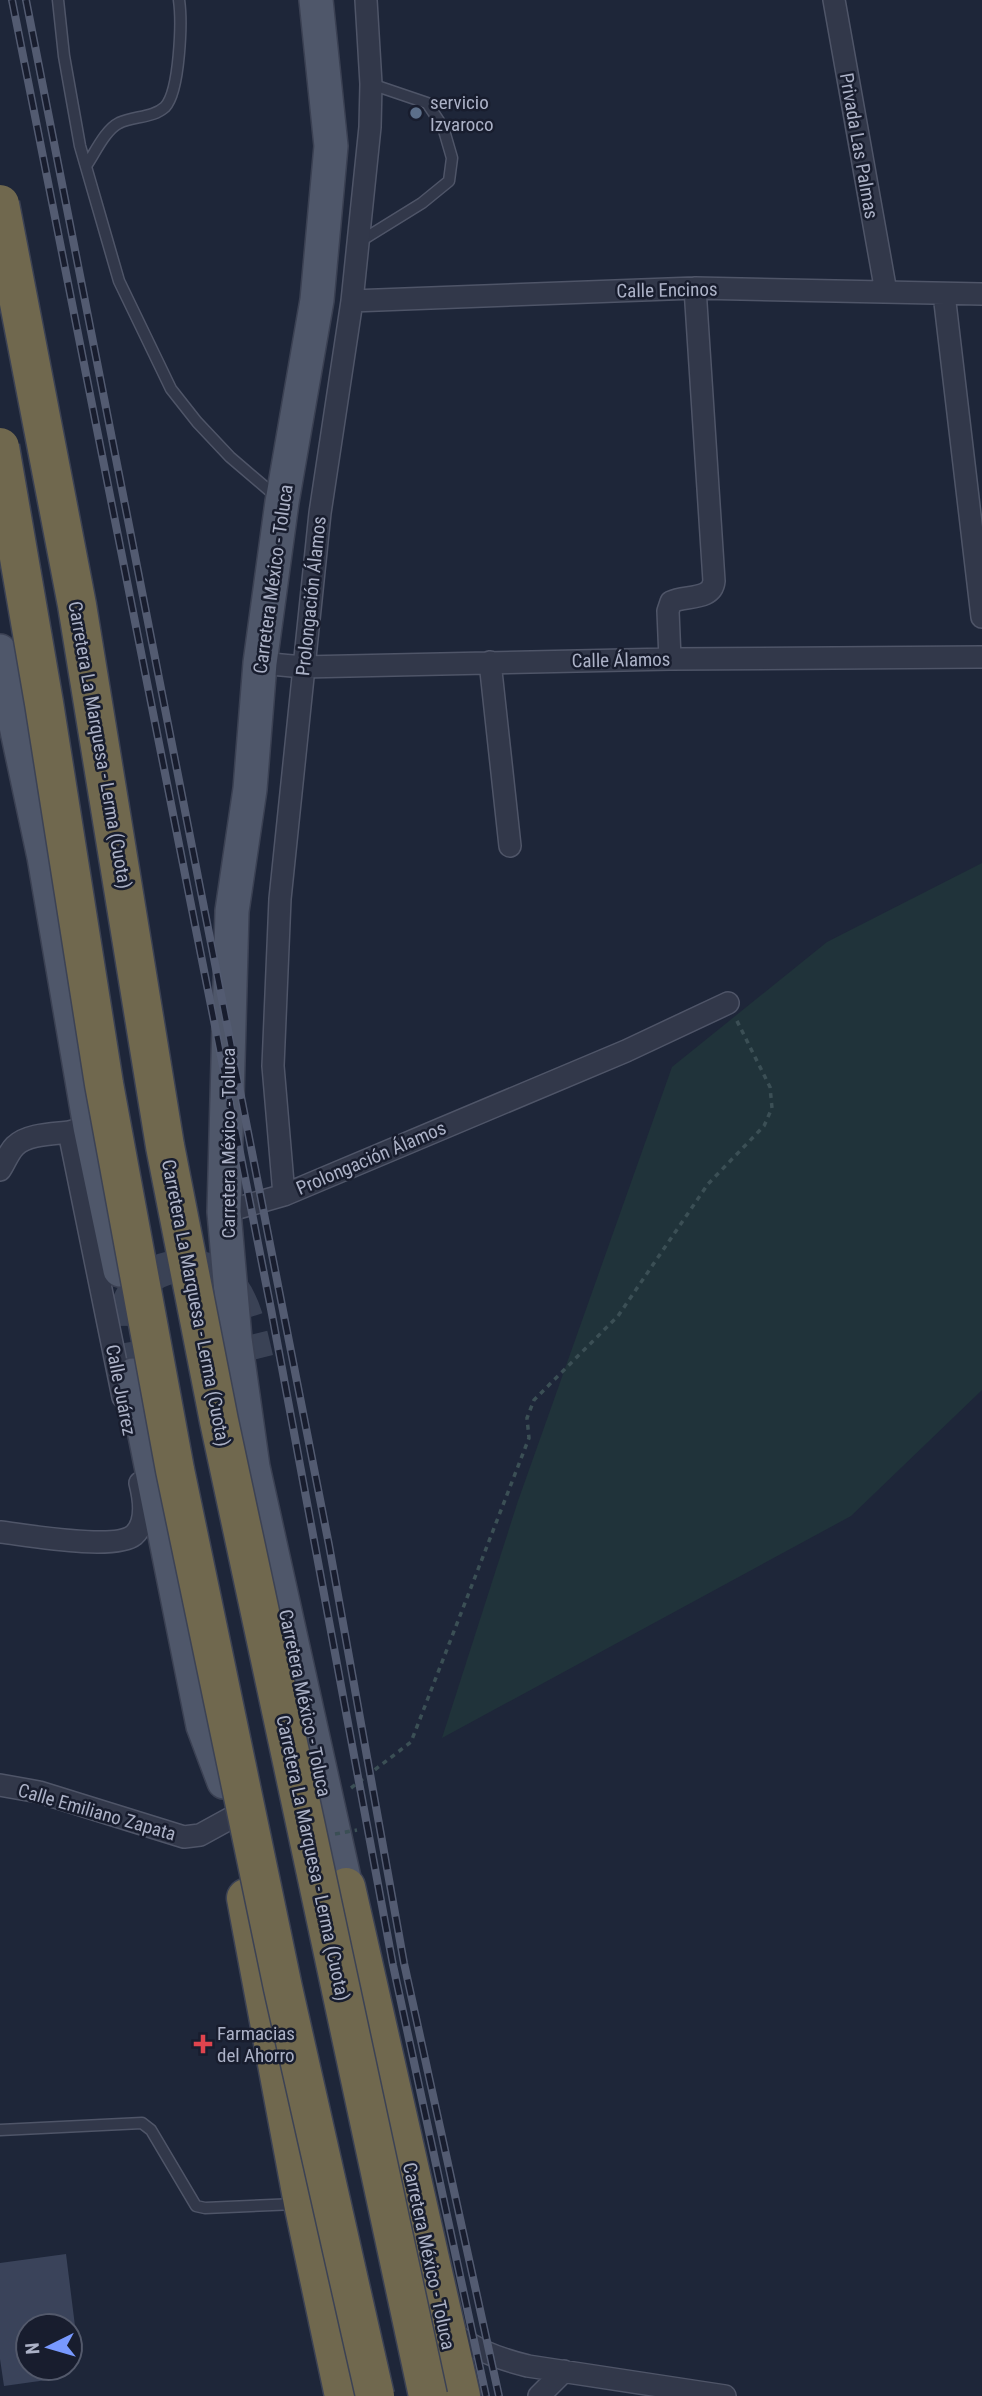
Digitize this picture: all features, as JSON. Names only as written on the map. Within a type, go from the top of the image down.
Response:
[{"type":"highway","name":"Carretera La Marquesa - Lerma (Cuota)","points":[[0,204],[79,619],[165,1146],[216,1408],[428,2396]]},
{"type":"highway","points":[[0,447],[44,703],[104,1084],[175,1470],[283,1989],[375,2396]]},
{"type":"highway","points":[[227,1800],[303,2203],[344,2396]]},
{"type":"highway","name":"Carretera México - Toluca","points":[[346,1887],[461,2396]]},
{"type":"main road","name":"Carretera México - Toluca","points":[[316,0],[331,146],[317,300],[282,502],[260,663],[250,789],[233,911],[224,1212],[235,1339],[253,1467],[346,1887]]},
{"type":"main road","points":[[0,651],[44,857],[80,1129],[227,1800]]},
{"type":"main road","points":[[257,1359],[291,1549],[327,1720],[346,1887]]},
{"type":"main road","points":[[133,1375],[203,1726],[227,1800]]},
{"type":"street","name":"Prolongación Álamos","points":[[284,1195],[273,1066],[280,899],[320,513],[359,242],[370,127],[371,84],[366,0]]},
{"type":"street","name":"Privada Las Palmas","points":[[834,0],[886,292]]},
{"type":"street","name":"Calle Encinos","points":[[352,300],[695,288],[982,294]]},
{"type":"street","points":[[670,659],[668,611],[671,602],[708,594],[714,581],[695,288]]},
{"type":"street","points":[[944,294],[982,617]]},
{"type":"street","name":"Calle Álamos","points":[[260,663],[303,667],[670,659],[982,657]]},
{"type":"street","points":[[490,662],[510,846]]},
{"type":"street","name":"Prolongación Álamos","points":[[224,1212],[284,1195],[626,1051],[728,1003]]},
{"type":"street","points":[[0,1170],[17,1144],[25,1139],[80,1129]]},
{"type":"street","name":"Calle Juárez","points":[[0,1532],[99,1543],[117,1541],[133,1535],[142,1519],[143,1495],[80,1129]]},
{"type":"street","name":"Calle Emiliano Zapata","points":[[0,1785],[39,1792],[184,1837],[200,1835],[227,1800]]},
{"type":"street","points":[[445,2328],[472,2348],[499,2359],[724,2396]]},
{"type":"street","points":[[539,2396],[564,2371]]},
{"type":"lane","points":[[58,0],[64,56],[80,146],[119,281],[171,390],[230,457],[282,502]]},
{"type":"lane","points":[[86,166],[117,124],[154,114],[165,107],[171,97],[180,52],[179,0]]},
{"type":"lane","points":[[359,242],[422,203],[449,181],[452,158],[443,127],[427,103],[371,84]]},
{"type":"lane","points":[[0,2130],[142,2123],[151,2130],[196,2206],[205,2208],[303,2203]]},
{"type":"path","points":[[349,1790],[411,1742],[529,1438],[527,1418],[534,1400],[618,1316],[708,1184],[764,1126],[772,1108],[770,1087],[728,1003]]},
{"type":"shaded area","points":[[982,863],[982,1390],[851,1516],[442,1738],[518,1501],[672,1067],[827,942]]},
{"type":"building","points":[[66,2254],[73,2312],[14,2312],[14,2382],[32,2382],[4,2386],[0,2359],[0,2263]]},
{"type":"tunnel","points":[[133,1375],[124,1327],[132,1296],[141,1284],[153,1275],[167,1268],[182,1266],[212,1271],[232,1287],[246,1317],[257,1359]]},
{"type":"railway","points":[[12,0],[271,1309],[393,1965],[486,2396]]},
{"type":"railway","points":[[26,0],[329,1545],[404,1963],[499,2396]]},
{"type":"place","name":"servicio Izvaroco","points":[[416,113]]},
{"type":"place","name":"Farmacias del Ahorro","points":[[203,2044]]}]
